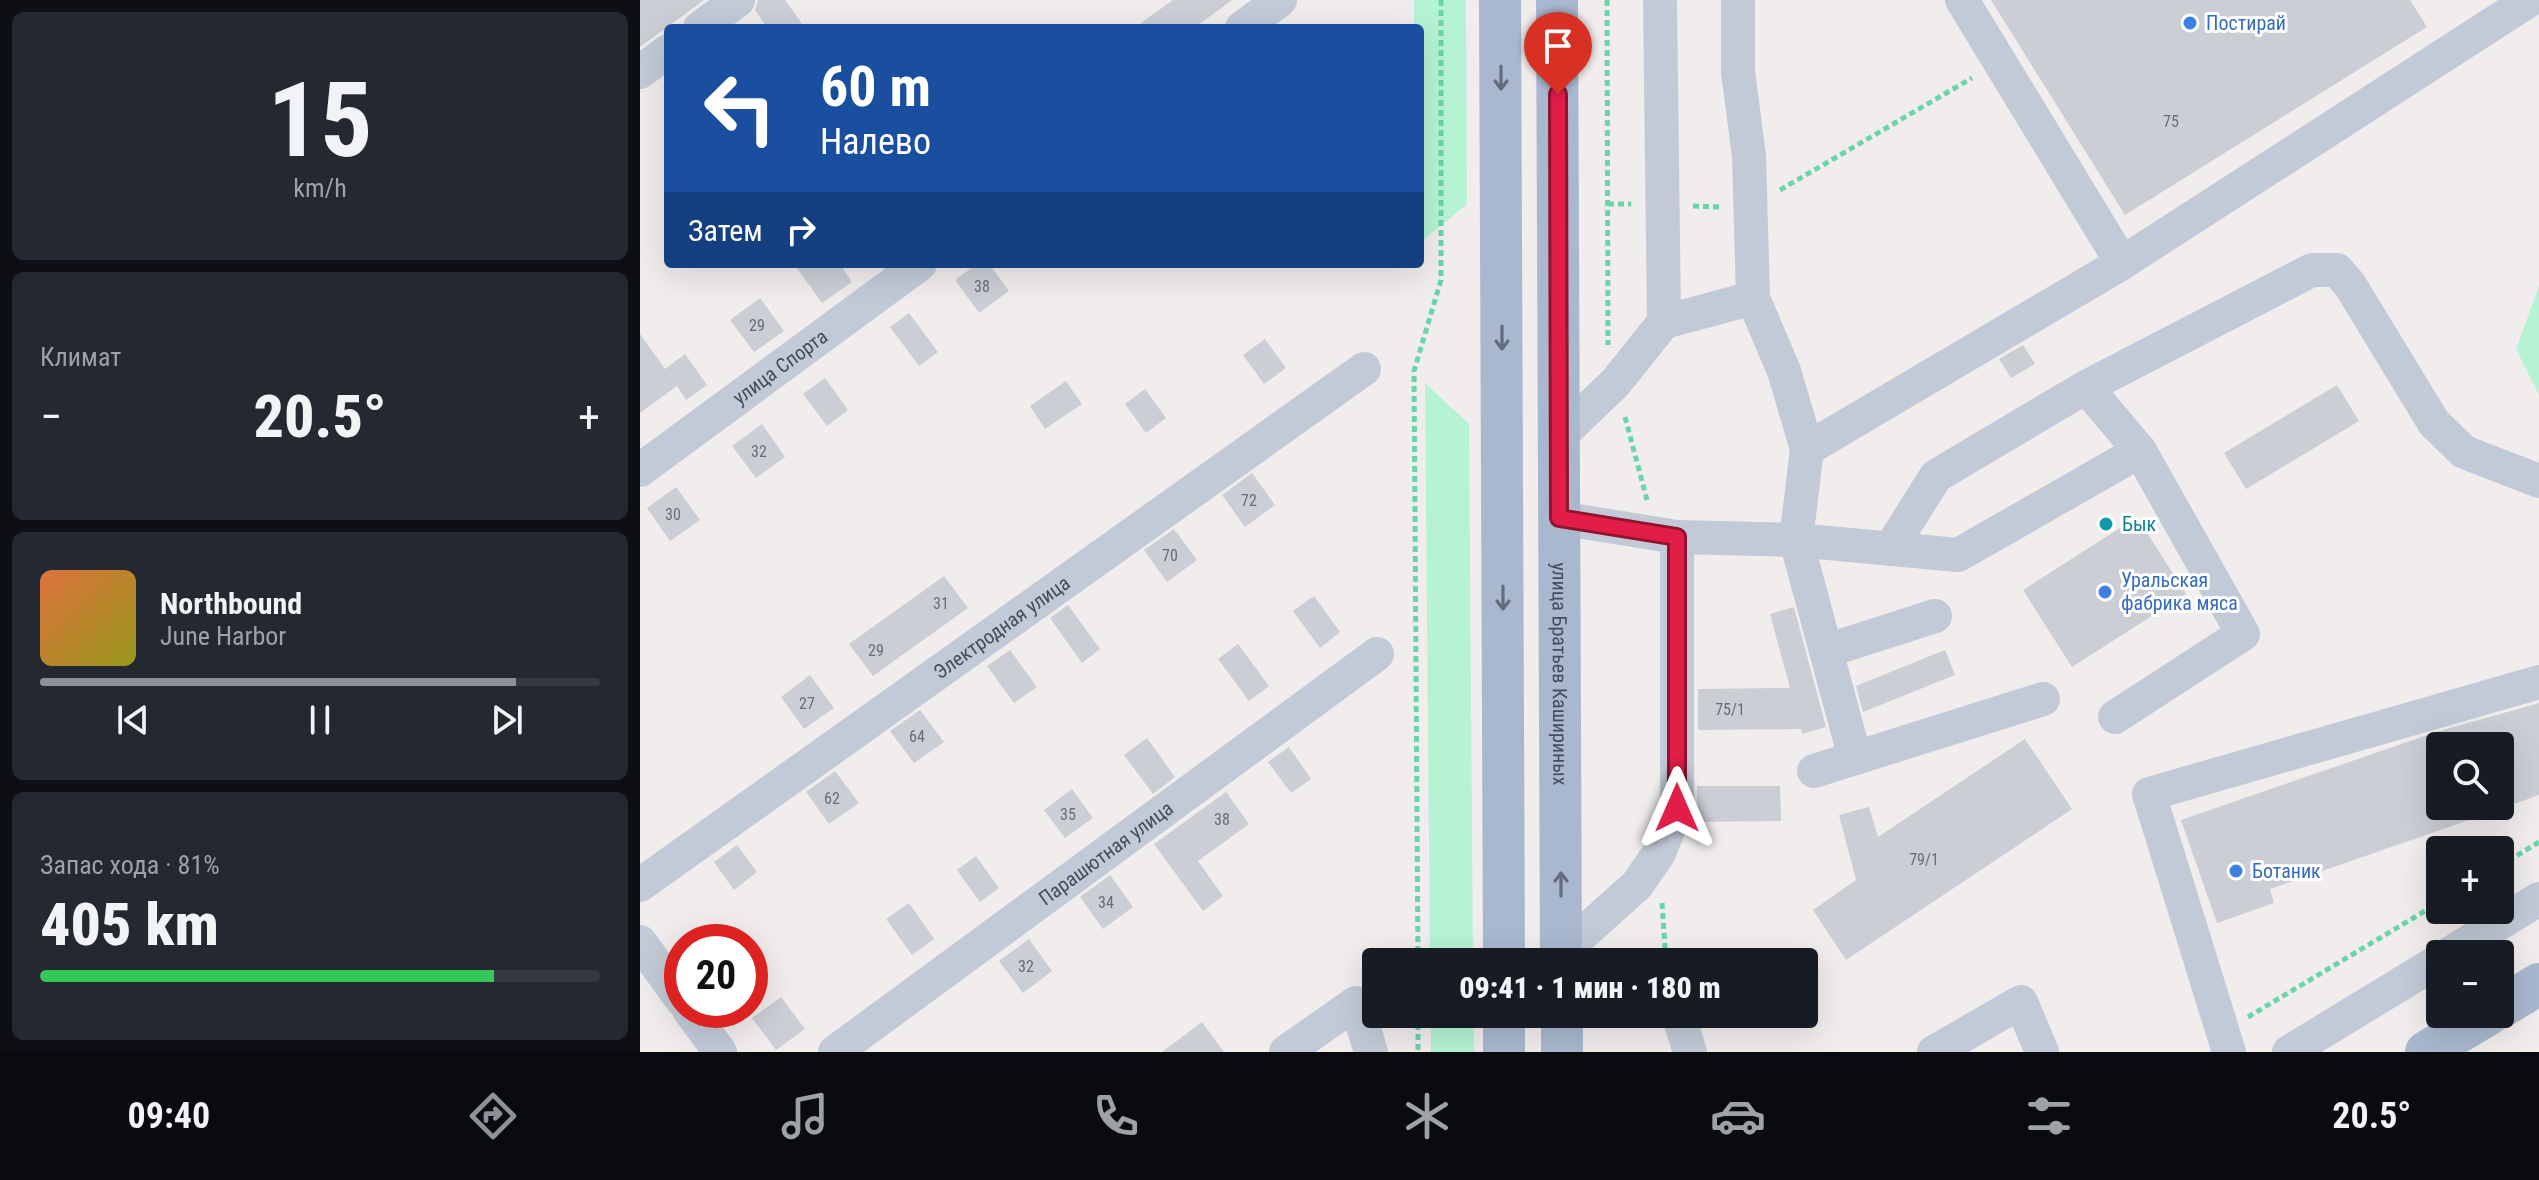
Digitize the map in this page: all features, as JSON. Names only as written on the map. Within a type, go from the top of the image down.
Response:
[{"type":"main road","points":[[1500,0],[1504,948]]},
{"type":"main road","name":"улица Братьев Кашириных","points":[[1557,0],[1561,948]]},
{"type":"main road","points":[[2514,999],[2539,984]]},
{"type":"main road","points":[[1504,1028],[1504,1052]]},
{"type":"main road","points":[[1562,1028],[1562,1052]]},
{"type":"main road","points":[[2426,1052],[2466,1028]]},
{"type":"street","points":[[705,24],[738,0]]},
{"type":"street","points":[[1247,24],[1280,0]]},
{"type":"street","points":[[1660,0],[1664,322]]},
{"type":"street","points":[[1738,0],[1738,72],[1749,156],[1753,298],[1784,371],[1807,449],[1796,540],[1855,758]]},
{"type":"street","points":[[1962,0],[2122,263]]},
{"type":"street","points":[[1807,449],[2122,263],[2528,1]]},
{"type":"street","points":[[640,72],[664,54]]},
{"type":"street","name":"улица Спорта","points":[[640,470],[915,268]]},
{"type":"street","points":[[1890,549],[1936,476],[2086,387],[2312,270],[2337,270],[2350,285],[2434,423],[2464,452],[2539,481]]},
{"type":"street","points":[[1559,437],[1616,382],[1664,322],[1753,298]]},
{"type":"street","name":"Электродная улица","points":[[640,885],[1364,369]]},
{"type":"street","points":[[2086,387],[2140,451],[2243,634],[2115,717]]},
{"type":"street","points":[[1559,518],[1677,537],[1796,540],[1958,555],[2140,451]]},
{"type":"street","points":[[1571,948],[1637,885],[1659,853],[1677,808],[1677,537]]},
{"type":"street","points":[[1826,651],[1935,616]]},
{"type":"street","name":"Парашютная улица","points":[[835,1052],[1377,654]]},
{"type":"street","points":[[2226,1042],[2149,794],[2539,682]]},
{"type":"street","points":[[1814,771],[2043,699]]},
{"type":"street","points":[[2472,940],[2539,899]]},
{"type":"street","points":[[640,942],[664,975]]},
{"type":"street","points":[[2289,1052],[2426,969]]},
{"type":"street","points":[[1934,1052],[2021,1002],[2042,1052]]},
{"type":"street","points":[[1286,1052],[1356,1003],[1371,1052]]},
{"type":"street","points":[[702,1028],[720,1052]]},
{"type":"street","points":[[1682,1028],[1690,1052]]},
{"type":"path","points":[[1418,948],[1414,371],[1441,280],[1441,0]]},
{"type":"path","points":[[1607,0],[1606,337],[1610,357]]},
{"type":"path","points":[[1608,204],[1750,208],[2000,61]]},
{"type":"path","points":[[1622,407],[1647,501]]},
{"type":"path","points":[[2514,857],[2539,842]]},
{"type":"path","points":[[2226,1042],[2426,911]]},
{"type":"path","points":[[1418,1028],[1418,1052]]},
{"type":"green space","points":[[1414,0],[1466,0],[1467,204],[1424,240],[1424,24],[1414,24]]},
{"type":"green space","points":[[2539,286],[2539,395],[2516,349]]},
{"type":"green space","points":[[1425,383],[1469,424],[1473,948],[1430,948]]},
{"type":"green space","points":[[1431,1028],[1474,1028],[1474,1052],[1431,1052]]},
{"type":"building","points":[[640,0],[704,0],[671,24],[664,24],[664,29],[640,47]]},
{"type":"building","points":[[758,0],[785,0],[802,24],[764,24],[755,10]]},
{"type":"building","points":[[1173,0],[1232,0],[1199,24],[1140,24]]},
{"type":"building","points":[[1991,0],[2410,0],[2427,27],[2125,215]]},
{"type":"building","points":[[797,268],[843,268],[852,282],[822,303]]},
{"type":"building","points":[[972,268],[992,268],[1009,291],[979,313],[955,280]]},
{"type":"building","points":[[760,298],[784,331],[754,352],[730,320]]},
{"type":"building","points":[[909,313],[938,352],[919,366],[890,327]]},
{"type":"building","points":[[640,334],[665,369],[685,354],[707,385],[686,400],[677,386],[640,413]]},
{"type":"building","points":[[1265,339],[1286,368],[1264,384],[1243,355]]},
{"type":"building","points":[[2023,345],[2035,364],[2011,378],[1999,359]]},
{"type":"building","points":[[825,378],[848,410],[827,426],[803,394]]},
{"type":"building","points":[[1066,381],[1082,404],[1045,429],[1030,406]]},
{"type":"building","points":[[2337,385],[2359,421],[2246,489],[2224,453]]},
{"type":"building","points":[[1145,389],[1166,418],[1146,433],[1125,404]]},
{"type":"building","points":[[762,424],[785,457],[756,478],[732,446]]},
{"type":"building","points":[[1252,473],[1275,505],[1245,527],[1222,495]]},
{"type":"building","points":[[676,487],[700,520],[670,541],[647,508]]},
{"type":"building","name":"Уральская фабрика мяса","points":[[2137,517],[2186,594],[2072,667],[2023,590]]},
{"type":"building","points":[[1174,529],[1197,560],[1167,582],[1144,550]]},
{"type":"building","points":[[944,576],[968,608],[873,676],[849,644]]},
{"type":"building","points":[[1314,596],[1340,632],[1320,648],[1293,611]]},
{"type":"building","points":[[1068,605],[1100,649],[1082,663],[1050,618]]},
{"type":"building","points":[[1794,607],[1826,727],[1802,734],[1801,729],[1698,730],[1698,689],[1790,688],[1770,614]]},
{"type":"building","points":[[1238,644],[1269,686],[1249,701],[1218,659]]},
{"type":"building","points":[[1010,650],[1037,687],[1014,703],[987,666]]},
{"type":"building","points":[[1945,650],[1955,675],[1863,712],[1856,686]]},
{"type":"building","points":[[810,675],[834,708],[804,729],[781,697]]},
{"type":"building","points":[[2539,703],[2539,795],[2514,804],[2514,732],[2436,732]]},
{"type":"building","points":[[920,710],[944,742],[914,763],[890,731]]},
{"type":"building","points":[[2426,735],[2426,820],[2469,820],[2270,889],[2274,903],[2217,923],[2181,820]]},
{"type":"building","points":[[1147,738],[1175,777],[1153,794],[1124,755]]},
{"type":"building","points":[[2025,739],[2072,809],[1846,960],[1813,910],[1856,880],[1839,815],[1869,807],[1878,837]]},
{"type":"building","points":[[1289,747],[1311,779],[1291,793],[1268,762]]},
{"type":"building","points":[[835,771],[859,803],[829,824],[806,792]]},
{"type":"building","points":[[1697,786],[1780,786],[1781,821],[1693,822],[1697,809]]},
{"type":"building","points":[[1072,789],[1093,818],[1065,838],[1044,810]]},
{"type":"building","points":[[1226,792],[1249,824],[1198,861],[1223,896],[1203,911],[1154,844]]},
{"type":"building","points":[[737,845],[757,872],[734,890],[714,862]]},
{"type":"building","points":[[976,856],[999,888],[980,902],[957,870]]},
{"type":"building","points":[[1110,875],[1133,907],[1103,929],[1080,897]]},
{"type":"building","points":[[909,903],[934,939],[912,955],[886,919]]},
{"type":"building","points":[[1029,939],[1052,971],[1023,993],[999,961]]},
{"type":"building","points":[[781,997],[805,1029],[776,1050],[760,1028],[768,1028],[768,1006]]},
{"type":"building","points":[[1202,1022],[1224,1052],[1162,1052]]},
{"type":"place","name":"Постирай","points":[[2190,23]]},
{"type":"place","name":"Бык","points":[[2106,524]]},
{"type":"place","name":"Уральская фабрика мяса","points":[[2105,592]]},
{"type":"place","name":"Ботаник","points":[[2236,871]]},
{"type":"route","points":[[1558,94],[1559,518],[1677,537],[1677,808]]}]
